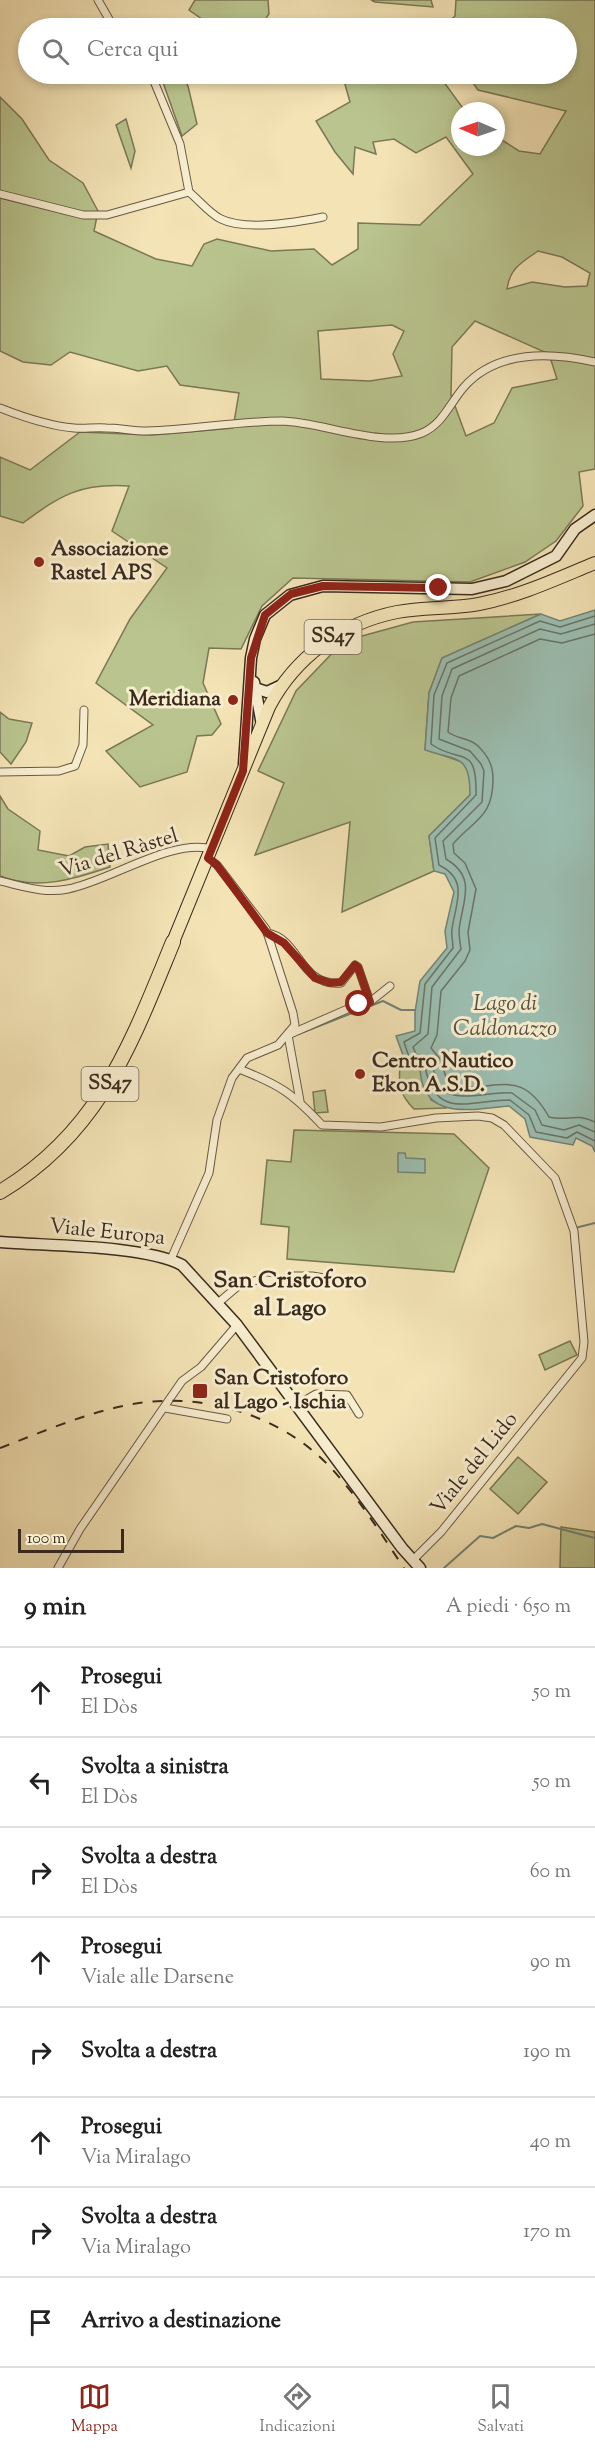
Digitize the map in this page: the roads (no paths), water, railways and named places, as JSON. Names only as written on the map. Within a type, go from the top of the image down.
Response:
[{"type":"highway","name":"SS47","points":[[0,1192],[44,1161],[80,1124],[97,1102],[126,1055],[173,942]]},
{"type":"main road","name":"SS47","points":[[173,942],[261,726],[282,686],[308,657],[344,629],[362,622],[398,612],[476,605],[517,596],[595,563]]},
{"type":"street","points":[[99,0],[109,18]]},
{"type":"street","points":[[155,84],[180,144],[189,192],[219,219],[261,224],[323,217]]},
{"type":"street","points":[[0,194],[83,215],[107,215],[189,192]]},
{"type":"street","points":[[0,408],[20,416],[74,428],[147,431],[284,421],[402,437],[422,433],[443,418],[464,387],[485,369],[512,359],[539,355],[570,356],[595,362]]},
{"type":"street","points":[[243,771],[251,658],[265,615],[291,594],[323,586],[472,589],[506,581],[556,556],[575,529],[595,515]]},
{"type":"street","points":[[247,718],[254,727],[261,726],[251,658]]},
{"type":"street","points":[[255,688],[267,692],[282,686]]},
{"type":"street","points":[[0,772],[59,771],[75,766],[82,745],[84,710]]},
{"type":"street","name":"Via del Ràstel","points":[[0,881],[46,891],[68,889],[112,875],[159,855],[197,848],[210,854]]},
{"type":"street","points":[[171,1259],[209,1173],[217,1120],[227,1089],[247,1058],[278,1045],[295,1025],[267,933],[210,854]]},
{"type":"street","points":[[267,933],[284,943],[315,978],[330,983],[341,982],[350,968],[355,965],[358,967],[370,1002]]},
{"type":"street","points":[[288,1035],[370,1002],[390,986]]},
{"type":"street","points":[[288,1035],[300,1101]]},
{"type":"street","name":"Viale del Lido","points":[[239,1069],[279,1085],[300,1101],[322,1125],[381,1127],[436,1118],[492,1118],[504,1125],[555,1178],[574,1231],[584,1342],[582,1358],[416,1564]]},
{"type":"street","name":"Viale Europa","points":[[0,1242],[146,1254],[171,1259],[182,1265],[237,1325],[416,1564]]},
{"type":"street","points":[[218,1303],[238,1286],[261,1279],[279,1282],[294,1276],[312,1276],[355,1283]]},
{"type":"street","points":[[58,1568],[80,1528],[182,1382],[201,1367],[237,1325]]},
{"type":"street","points":[[297,1405],[316,1394],[346,1395],[359,1414]]},
{"type":"street","points":[[165,1408],[227,1419]]},
{"type":"water","name":"Lago di Caldonazzo","points":[[595,610],[595,1152],[592,1146],[576,1138],[573,1145],[530,1137],[525,1119],[509,1106],[465,1110],[440,1105],[430,1098],[423,1086],[420,1069],[407,1066],[396,1036],[415,1031],[415,1012],[420,981],[447,948],[445,931],[454,892],[445,874],[434,871],[429,836],[470,795],[465,766],[454,759],[425,750],[429,693],[442,658],[541,614],[560,621]]},
{"type":"water","points":[[398,1153],[405,1153],[406,1158],[425,1159],[425,1173],[398,1172]]},
{"type":"waterway","points":[[291,1037],[383,1001],[401,1010],[415,1010]]},
{"type":"waterway","points":[[575,1228],[595,1223]]},
{"type":"waterway","points":[[444,1568],[480,1536],[493,1538],[516,1526],[529,1528],[542,1524],[595,1538]]},
{"type":"railway","points":[[0,1448],[86,1416],[139,1403],[192,1402],[243,1413],[268,1422],[291,1435],[331,1468],[360,1504],[404,1568]]},
{"type":"place","name":"Associazione Rastel APS","points":[[39,562]]},
{"type":"place","name":"Meridiana","points":[[233,700]]},
{"type":"place","name":"Centro Nautico Ekon A.S.D.","points":[[360,1074]]},
{"type":"place","name":"San Cristoforo al Lago - Ischia","points":[[200,1391]]},
{"type":"district","name":"San Cristoforo al Lago","points":[[290,1295]]}]
